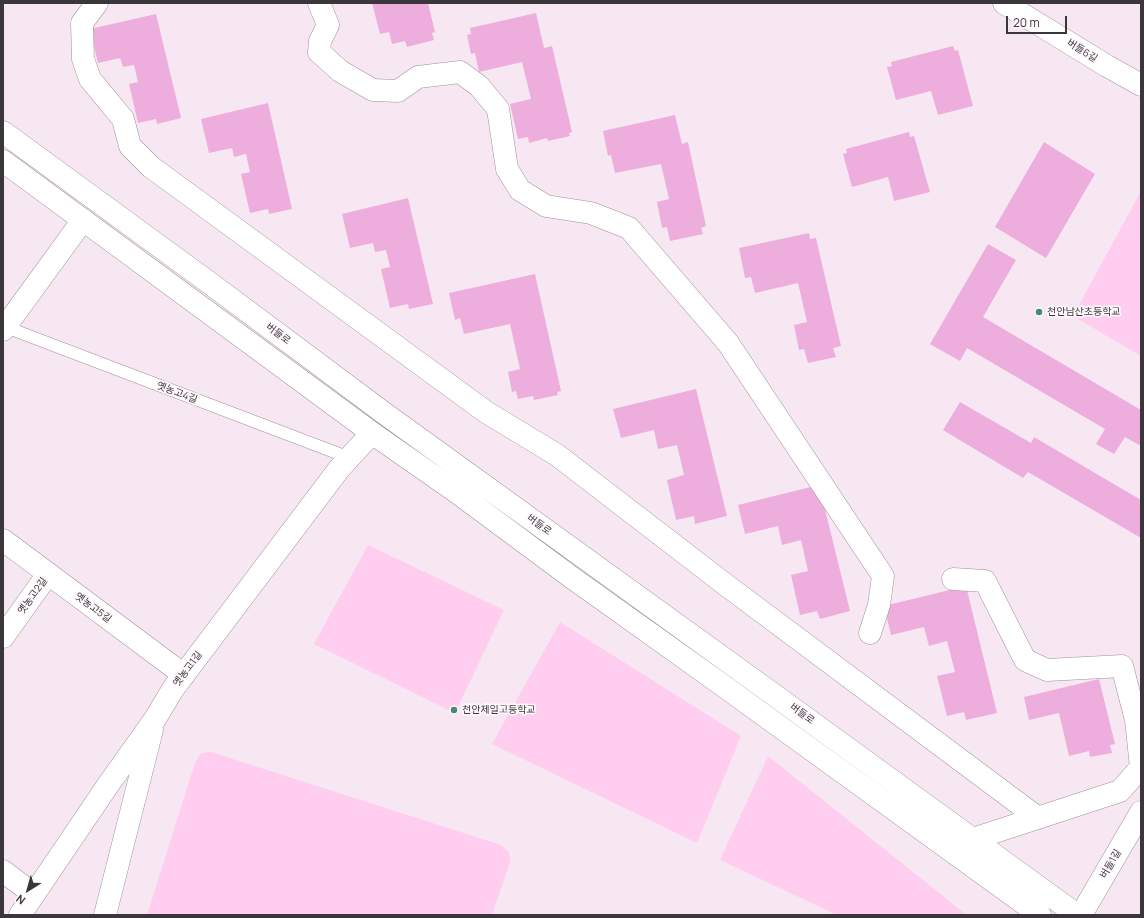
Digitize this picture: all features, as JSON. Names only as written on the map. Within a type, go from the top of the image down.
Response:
[{"type":"street","points":[[97,3],[82,23],[84,59],[90,79],[123,119],[130,146],[151,167],[486,412],[557,456],[726,585],[1038,818]]},
{"type":"street","points":[[319,3],[328,25],[320,41],[319,52],[340,71],[373,90],[398,91],[418,77],[460,72],[479,86],[498,109],[507,169],[520,190],[546,206],[591,213],[629,228],[728,343],[883,576],[880,605],[870,634]]},
{"type":"street","name":"버들6길","points":[[1004,3],[1106,66],[1141,85]]},
{"type":"street","name":"버들로","points":[[3,132],[384,412],[1077,915]]},
{"type":"street","points":[[3,161],[372,433],[455,491],[571,578],[718,682],[1040,915]]},
{"type":"street","name":"옛농고4길","points":[[4,328],[83,220]]},
{"type":"street","name":"옛농고1길","points":[[20,915],[108,785],[155,719],[173,688],[339,469],[372,433]]},
{"type":"street","name":"옛농고5길","points":[[3,540],[184,675]]},
{"type":"street","name":"옛농고2길","points":[[3,637],[48,574]]},
{"type":"street","points":[[953,579],[985,581],[1025,660],[1047,670],[1122,666],[1136,720],[1141,767],[1120,791],[973,839]]},
{"type":"street","points":[[105,915],[155,719]]},
{"type":"street","name":"버들1길","points":[[1081,915],[1141,812]]},
{"type":"street","points":[[3,872],[33,894]]},
{"type":"lane","name":"옛농고4길","points":[[4,328],[350,458]]},
{"type":"shaded area","points":[[1141,191],[1141,356],[1073,316]]},
{"type":"shaded area","points":[[368,545],[504,610],[455,713],[314,644]]},
{"type":"shaded area","points":[[560,622],[741,736],[697,843],[492,744]]},
{"type":"shaded area","points":[[211,752],[501,845],[509,852],[510,862],[492,915],[147,915],[195,763],[201,753]]},
{"type":"shaded area","points":[[768,756],[964,913],[962,915],[837,915],[720,860]]},
{"type":"building","points":[[372,3],[428,3],[435,32],[432,33],[434,40],[407,47],[405,41],[392,44],[389,32],[380,34]]},
{"type":"building","points":[[536,13],[544,48],[552,46],[572,132],[569,133],[570,136],[548,141],[547,138],[529,143],[528,137],[518,139],[510,104],[531,99],[522,62],[479,72],[475,53],[471,54],[467,35],[471,34],[470,28]]},
{"type":"building","points":[[156,14],[181,118],[157,124],[156,119],[138,123],[129,84],[138,82],[134,65],[123,67],[120,58],[98,63],[90,29]]},
{"type":"building","points":[[953,46],[955,51],[958,50],[973,106],[938,115],[931,91],[896,100],[887,67],[892,66],[891,62]]},
{"type":"building","points":[[268,103],[292,209],[269,214],[268,209],[250,213],[241,174],[250,172],[246,154],[234,157],[232,148],[209,153],[201,119]]},
{"type":"building","points":[[675,115],[682,144],[688,142],[706,226],[701,228],[703,234],[670,241],[667,227],[662,228],[657,202],[669,199],[661,164],[615,173],[611,155],[608,156],[603,131]]},
{"type":"building","points":[[909,132],[910,137],[914,136],[930,192],[894,201],[888,177],[852,187],[843,154],[847,153],[846,149]]},
{"type":"building","points":[[1044,142],[1095,174],[1046,258],[995,227]]},
{"type":"building","points":[[408,198],[433,304],[409,309],[408,304],[390,308],[381,269],[390,267],[386,250],[375,252],[373,243],[350,248],[342,214]]},
{"type":"building","points":[[809,233],[810,239],[816,238],[841,346],[833,348],[836,357],[808,363],[804,349],[799,350],[794,325],[807,322],[798,283],[755,293],[751,277],[745,278],[739,248]]},
{"type":"building","points":[[988,244],[1016,260],[983,317],[1141,410],[1141,446],[1125,437],[1114,454],[1096,444],[1105,429],[967,348],[960,361],[930,344]]},
{"type":"building","points":[[535,274],[561,391],[557,392],[558,395],[534,400],[533,396],[518,399],[516,391],[512,392],[508,372],[520,369],[510,324],[464,334],[460,318],[455,320],[449,293]]},
{"type":"building","points":[[696,389],[727,516],[695,524],[694,516],[676,520],[667,480],[684,475],[677,445],[658,449],[654,430],[621,438],[613,409]]},
{"type":"building","points":[[960,402],[1031,443],[1034,437],[1141,500],[1141,538],[1028,472],[1023,478],[943,430]]},
{"type":"building","points":[[819,485],[850,611],[820,619],[817,611],[800,615],[791,575],[808,571],[801,540],[782,545],[778,526],[745,534],[738,505]]},
{"type":"building","points":[[966,586],[997,713],[966,720],[964,712],[947,716],[937,676],[955,672],[947,641],[929,646],[924,627],[891,635],[884,606]]},
{"type":"building","points":[[1099,679],[1115,744],[1110,745],[1112,753],[1090,757],[1089,751],[1069,756],[1059,713],[1029,720],[1024,697]]},
{"type":"place","name":"천안남산초등학교","points":[[1039,312]]},
{"type":"place","name":"천안제일고등학교","points":[[454,710]]}]
